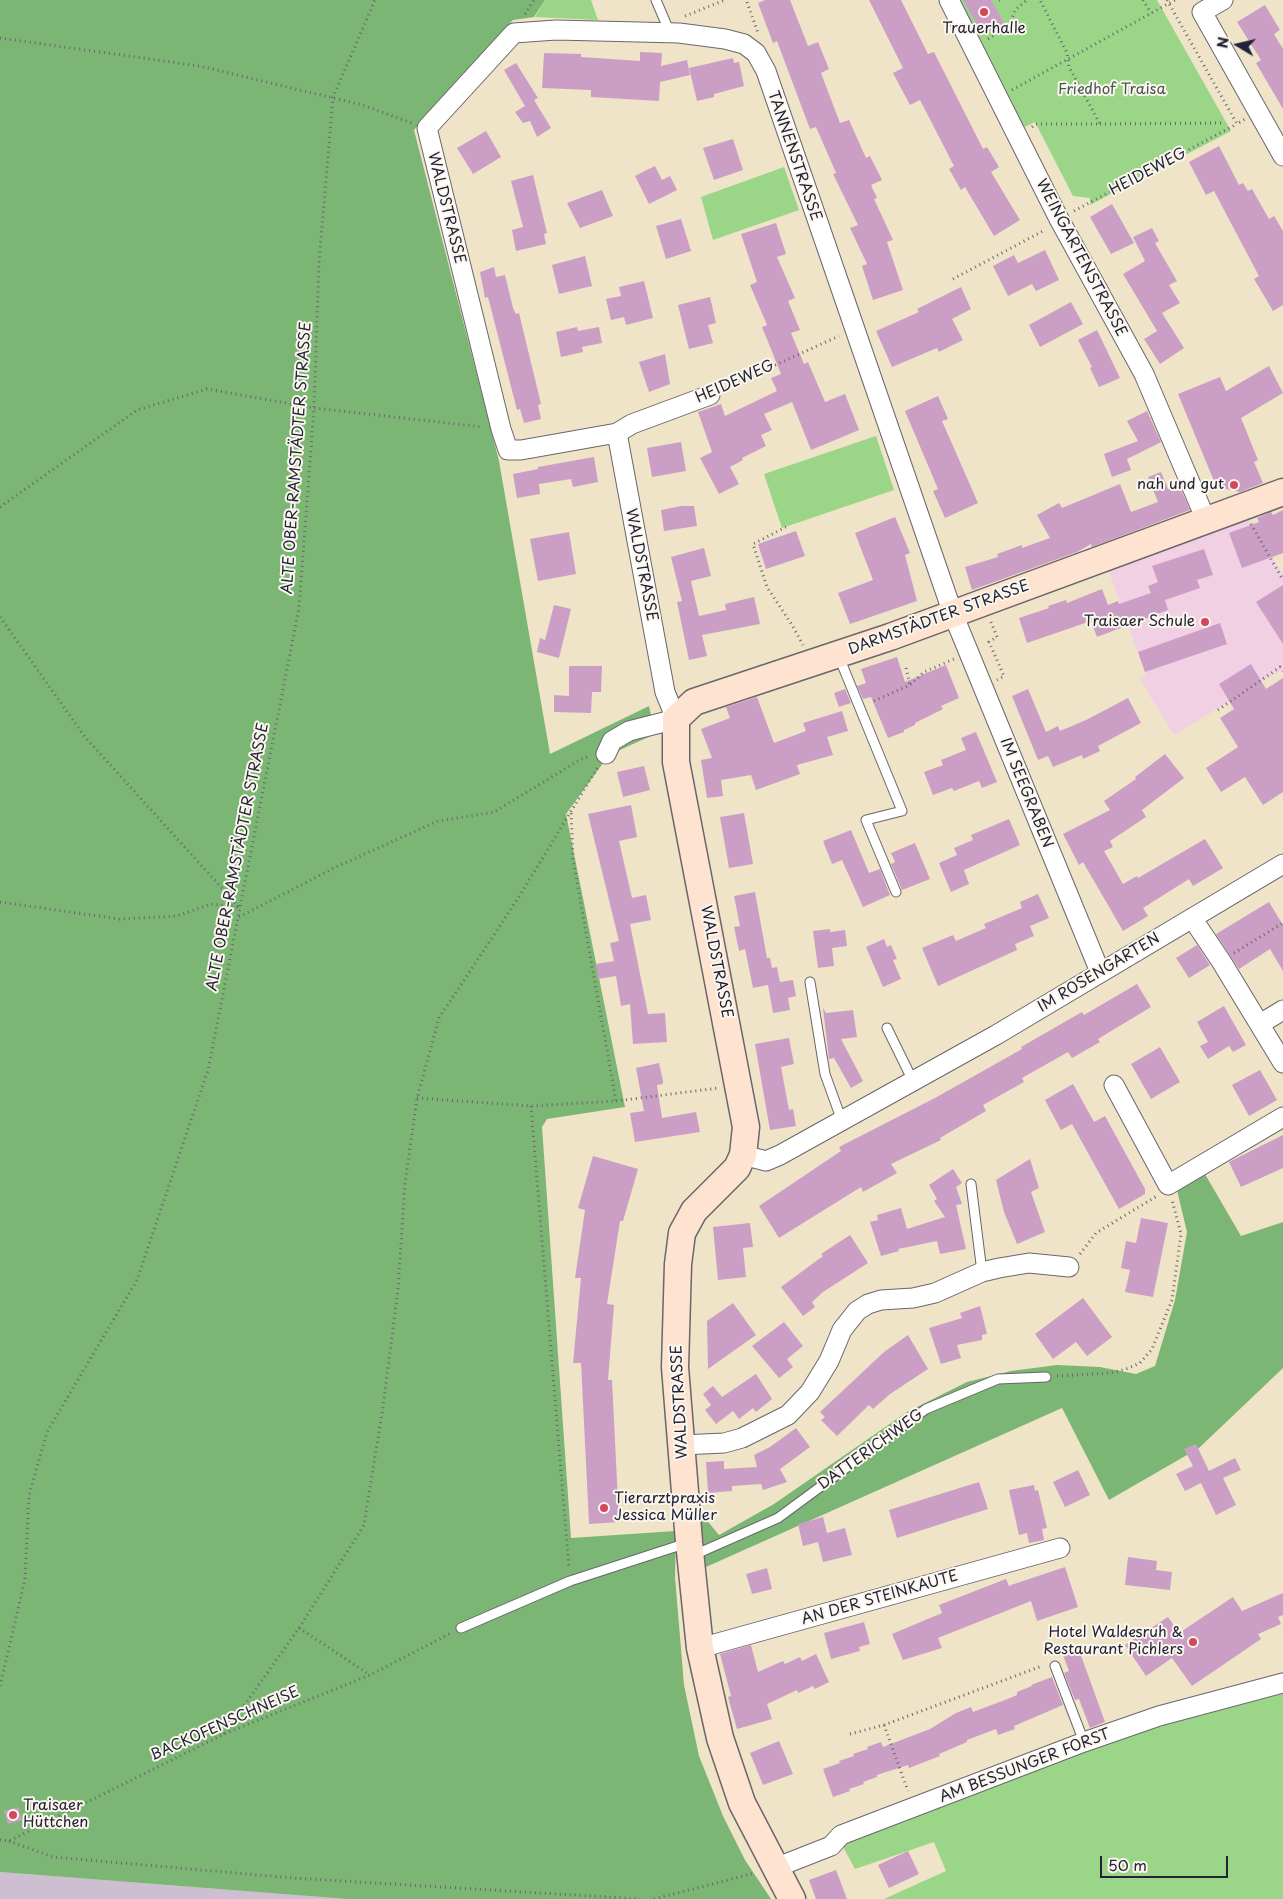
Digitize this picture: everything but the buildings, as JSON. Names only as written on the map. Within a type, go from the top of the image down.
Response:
[{"type":"street","name":"WEINGARTENSTRASSE","points":[[948,0],[1059,220],[1144,374],[1206,520]]},
{"type":"street","points":[[1223,0],[1199,6],[1283,156]]},
{"type":"street","points":[[427,128],[514,33],[556,30],[675,33],[725,39],[744,44],[756,53]]},
{"type":"street","name":"TANNENSTRASSE","points":[[756,53],[766,71],[853,330],[953,614]]},
{"type":"street","name":"WALDSTRASSE","points":[[427,128],[501,429],[508,450],[514,451],[616,433],[665,692],[676,718],[676,762],[740,1085],[746,1127],[743,1155],[737,1168],[694,1211],[682,1233],[678,1264],[676,1367],[690,1549],[700,1648],[720,1738],[742,1803],[792,1899]]},
{"type":"street","name":"HEIDEWEG","points":[[616,433],[632,424],[710,395]]},
{"type":"street","name":"DARMSTÄDTER STRASSE","points":[[606,754],[612,740],[629,731],[676,718],[694,702],[812,664],[953,614],[1283,492]]},
{"type":"street","name":"IM SEEGRABEN","points":[[953,614],[1100,972]]},
{"type":"street","name":"IM ROSENGARTEN","points":[[743,1155],[766,1161],[780,1156],[913,1081],[1283,864]]},
{"type":"street","points":[[1192,918],[1221,961],[1283,1063]]},
{"type":"street","points":[[1260,1024],[1283,1010]]},
{"type":"street","points":[[1114,1085],[1168,1184],[1283,1118]]},
{"type":"street","points":[[682,1445],[710,1444],[742,1438],[788,1415],[810,1392],[829,1361],[842,1330],[857,1311],[863,1307],[881,1300],[913,1298],[935,1293],[982,1272],[1029,1263],[1069,1267]]},
{"type":"street","name":"AN DER STEINKAUTE","points":[[700,1648],[1060,1548]]},
{"type":"street","name":"AM BESSUNGER FORST","points":[[775,1868],[831,1846],[841,1835],[1084,1742],[1159,1716],[1283,1683]]},
{"type":"lane","points":[[656,0],[675,33]]},
{"type":"lane","points":[[838,655],[902,811],[866,820],[896,892]]},
{"type":"lane","points":[[810,982],[825,1074],[842,1121]]},
{"type":"lane","points":[[887,1028],[913,1081]]},
{"type":"lane","points":[[971,1184],[982,1272]]},
{"type":"lane","name":"DATTERICHWEG","points":[[461,1628],[570,1581],[690,1549],[778,1518],[926,1410],[998,1379],[1046,1377]]},
{"type":"lane","points":[[1055,1666],[1084,1742]]},
{"type":"path","name":"ALTE OBER-RAMSTÄDTER STRASSE","points":[[0,1686],[25,1579],[29,1495],[47,1432],[136,1280],[208,1070],[298,608],[314,408],[320,262],[333,97],[375,0]]},
{"type":"path","points":[[675,33],[684,16],[725,0]]},
{"type":"path","points":[[973,48],[1009,27],[1015,10],[1026,0]]},
{"type":"path","points":[[1040,0],[1067,52],[1069,67],[1100,124]]},
{"type":"path","points":[[1143,0],[1151,14]]},
{"type":"path","points":[[996,98],[1151,14],[1168,2],[1175,0]]},
{"type":"path","points":[[747,2],[759,34],[756,53]]},
{"type":"path","points":[[1168,2],[1237,124]]},
{"type":"path","points":[[0,38],[200,66],[333,97],[427,128]]},
{"type":"path","name":"HEIDEWEG","points":[[953,279],[1258,112]]},
{"type":"path","points":[[1016,137],[1036,124],[1223,123]]},
{"type":"path","name":"HEIDEWEG","points":[[710,395],[853,330]]},
{"type":"path","points":[[0,507],[137,410],[206,389],[314,408],[501,429]]},
{"type":"path","points":[[1241,507],[1283,580]]},
{"type":"path","points":[[786,527],[753,544],[767,587],[792,625],[812,664]]},
{"type":"path","points":[[983,687],[1004,676],[989,642],[997,637],[984,602]]},
{"type":"path","points":[[0,617],[85,737],[239,907]]},
{"type":"path","points":[[874,701],[910,685],[924,672],[968,652]]},
{"type":"path","points":[[1218,710],[1280,667],[1283,671]]},
{"type":"path","points":[[906,668],[910,685]]},
{"type":"path","points":[[224,1734],[299,1628],[364,1525],[383,1408],[398,1289],[405,1183],[418,1098],[439,1018],[518,900],[570,810],[606,754]]},
{"type":"path","points":[[239,917],[336,867],[438,821],[494,812],[583,758],[606,754]]},
{"type":"path","points":[[570,810],[573,859],[616,1101]]},
{"type":"path","points":[[0,902],[119,919],[177,916],[211,904],[239,907]]},
{"type":"path","points":[[1221,961],[1283,923]]},
{"type":"path","points":[[418,1098],[531,1106],[616,1101],[740,1085]]},
{"type":"path","points":[[531,1106],[570,1581]]},
{"type":"path","points":[[1069,1267],[1096,1233],[1153,1200],[1168,1184]]},
{"type":"path","points":[[1046,1377],[1110,1373],[1126,1369],[1140,1363],[1152,1349],[1172,1300],[1181,1234],[1168,1184]]},
{"type":"path","points":[[299,1628],[370,1675]]},
{"type":"path","name":"BACKOFENSCHNEISE","points":[[9,1841],[224,1734],[370,1675],[461,1628]]},
{"type":"path","points":[[850,1734],[884,1725],[1048,1664],[1055,1666]]},
{"type":"path","points":[[884,1725],[914,1808]]},
{"type":"path","points":[[0,1840],[9,1841],[53,1857],[293,1878],[640,1899]]},
{"type":"path","points":[[654,1899],[775,1868]]},
{"type":"shaded area","name":"Traisaer Schule","points":[[1248,518],[1283,575],[1283,669],[1174,735],[1139,678],[1146,676],[1108,569]]},
{"type":"shaded area","points":[[0,1872],[347,1899],[0,1899]]},
{"type":"green space","points":[[0,0],[545,0],[534,17],[513,20],[414,130],[499,461],[550,754],[649,706],[655,734],[609,755],[566,814],[625,1107],[547,1119],[542,1127],[571,1538],[676,1531],[675,1577],[684,1685],[699,1756],[723,1816],[745,1860],[771,1899],[347,1899],[0,1872]]},
{"type":"green space","points":[[545,0],[591,0],[598,20],[535,17]]},
{"type":"green space","name":"Friedhof Traisa","points":[[956,0],[1157,0],[1231,131],[1090,205],[1090,198],[1073,196],[1035,122],[1021,129]]},
{"type":"green space","points":[[784,167],[799,210],[713,240],[701,197]]},
{"type":"green space","points":[[876,436],[894,490],[782,528],[764,474]]},
{"type":"green space","points":[[1202,1169],[1241,1236],[1283,1222],[1283,1368],[1199,1448],[1109,1500],[1062,1408],[706,1567],[700,1512],[719,1535],[774,1504],[907,1412],[967,1382],[1011,1371],[1057,1365],[1100,1367],[1136,1374],[1155,1366],[1175,1300],[1187,1232],[1176,1186]]},
{"type":"green space","points":[[1283,1672],[1283,1899],[884,1899],[946,1871],[934,1842],[855,1869],[841,1843],[1119,1738]]},
{"type":"place","name":"Trauerhalle","points":[[984,12]]},
{"type":"place","name":"nah und gut","points":[[1234,485]]},
{"type":"place","name":"Traisaer Schule","points":[[1205,622]]},
{"type":"place","name":"Tierarztpraxis Jessica Müller","points":[[604,1508]]},
{"type":"place","name":"Hotel Waldesruh & Restaurant Pichlers","points":[[1193,1642]]},
{"type":"place","name":"Traisaer Hüttchen","points":[[13,1815]]}]
